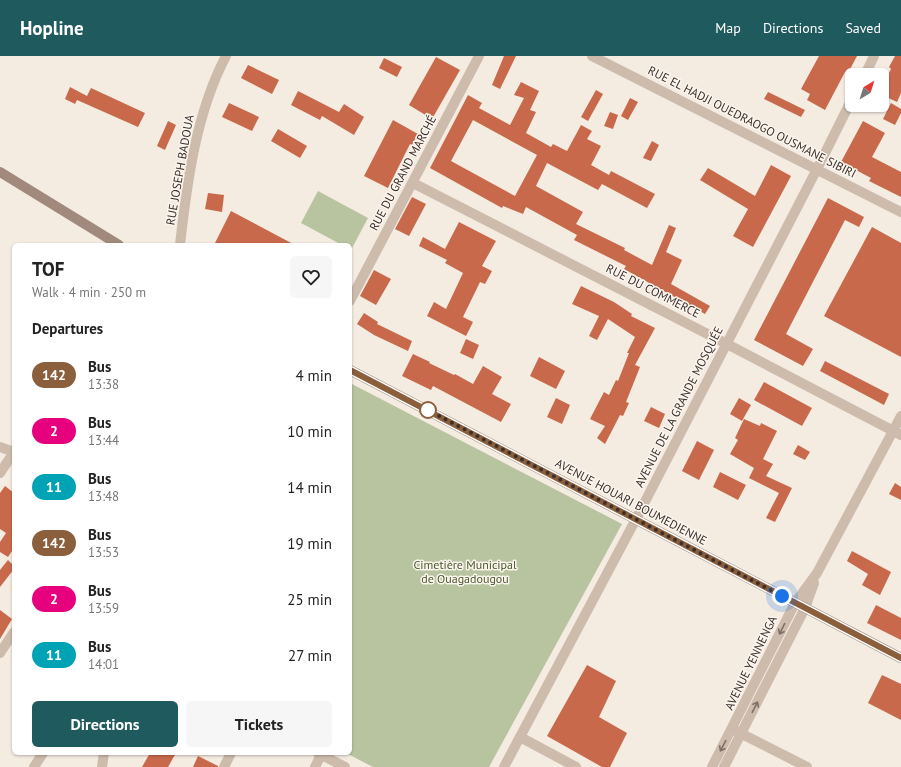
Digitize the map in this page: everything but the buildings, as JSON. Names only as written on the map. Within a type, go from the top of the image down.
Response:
[{"type":"main road","points":[[0,172],[116,243]]},
{"type":"main road","name":"AVENUE HOUARI BOUMEDIENNE","points":[[352,371],[901,658]]},
{"type":"street","name":"RUE JOSEPH BADOUA","points":[[180,243],[196,143],[205,106],[215,77],[226,56]]},
{"type":"street","name":"RUE DU GRAND MARCHÉ","points":[[352,297],[479,56]]},
{"type":"street","name":"RUE EL HADJI OUEDRAOGO OUSMANE SIBIRI","points":[[592,56],[901,212]]},
{"type":"street","points":[[868,68],[874,56]]},
{"type":"street","name":"AVENUE DE LA GRANDE MOSQUÉE","points":[[504,767],[636,519],[846,112]]},
{"type":"street","name":"RUE DU COMMERCE","points":[[413,183],[897,433]]},
{"type":"street","name":"AVENUE YENNENGA","points":[[712,767],[795,603],[817,573],[897,433],[901,416]]},
{"type":"street","points":[[0,447],[12,451]]},
{"type":"street","points":[[0,473],[12,455]]},
{"type":"street","name":"AVENUE YENNENGA","points":[[724,767],[805,608],[817,573]]},
{"type":"street","points":[[0,653],[12,635]]},
{"type":"street","points":[[732,729],[807,767]]},
{"type":"street","points":[[520,737],[576,767]]},
{"type":"street","points":[[34,767],[42,755]]},
{"type":"street","points":[[102,767],[104,755]]},
{"type":"street","points":[[224,767],[230,755]]},
{"type":"street","points":[[315,767],[319,755]]},
{"type":"street","points":[[321,755],[345,767]]},
{"type":"green space","points":[[318,191],[368,218],[352,248],[352,243],[338,243],[301,223]]},
{"type":"green space","name":"Cimetière Municipal de Ouagadougou","points":[[352,384],[622,524],[489,767],[373,767],[350,755],[352,755]]},
{"type":"bus line","name":"142","points":[[352,371],[901,658]]},
{"type":"route","points":[[428,410],[424,408],[782,596]]}]
